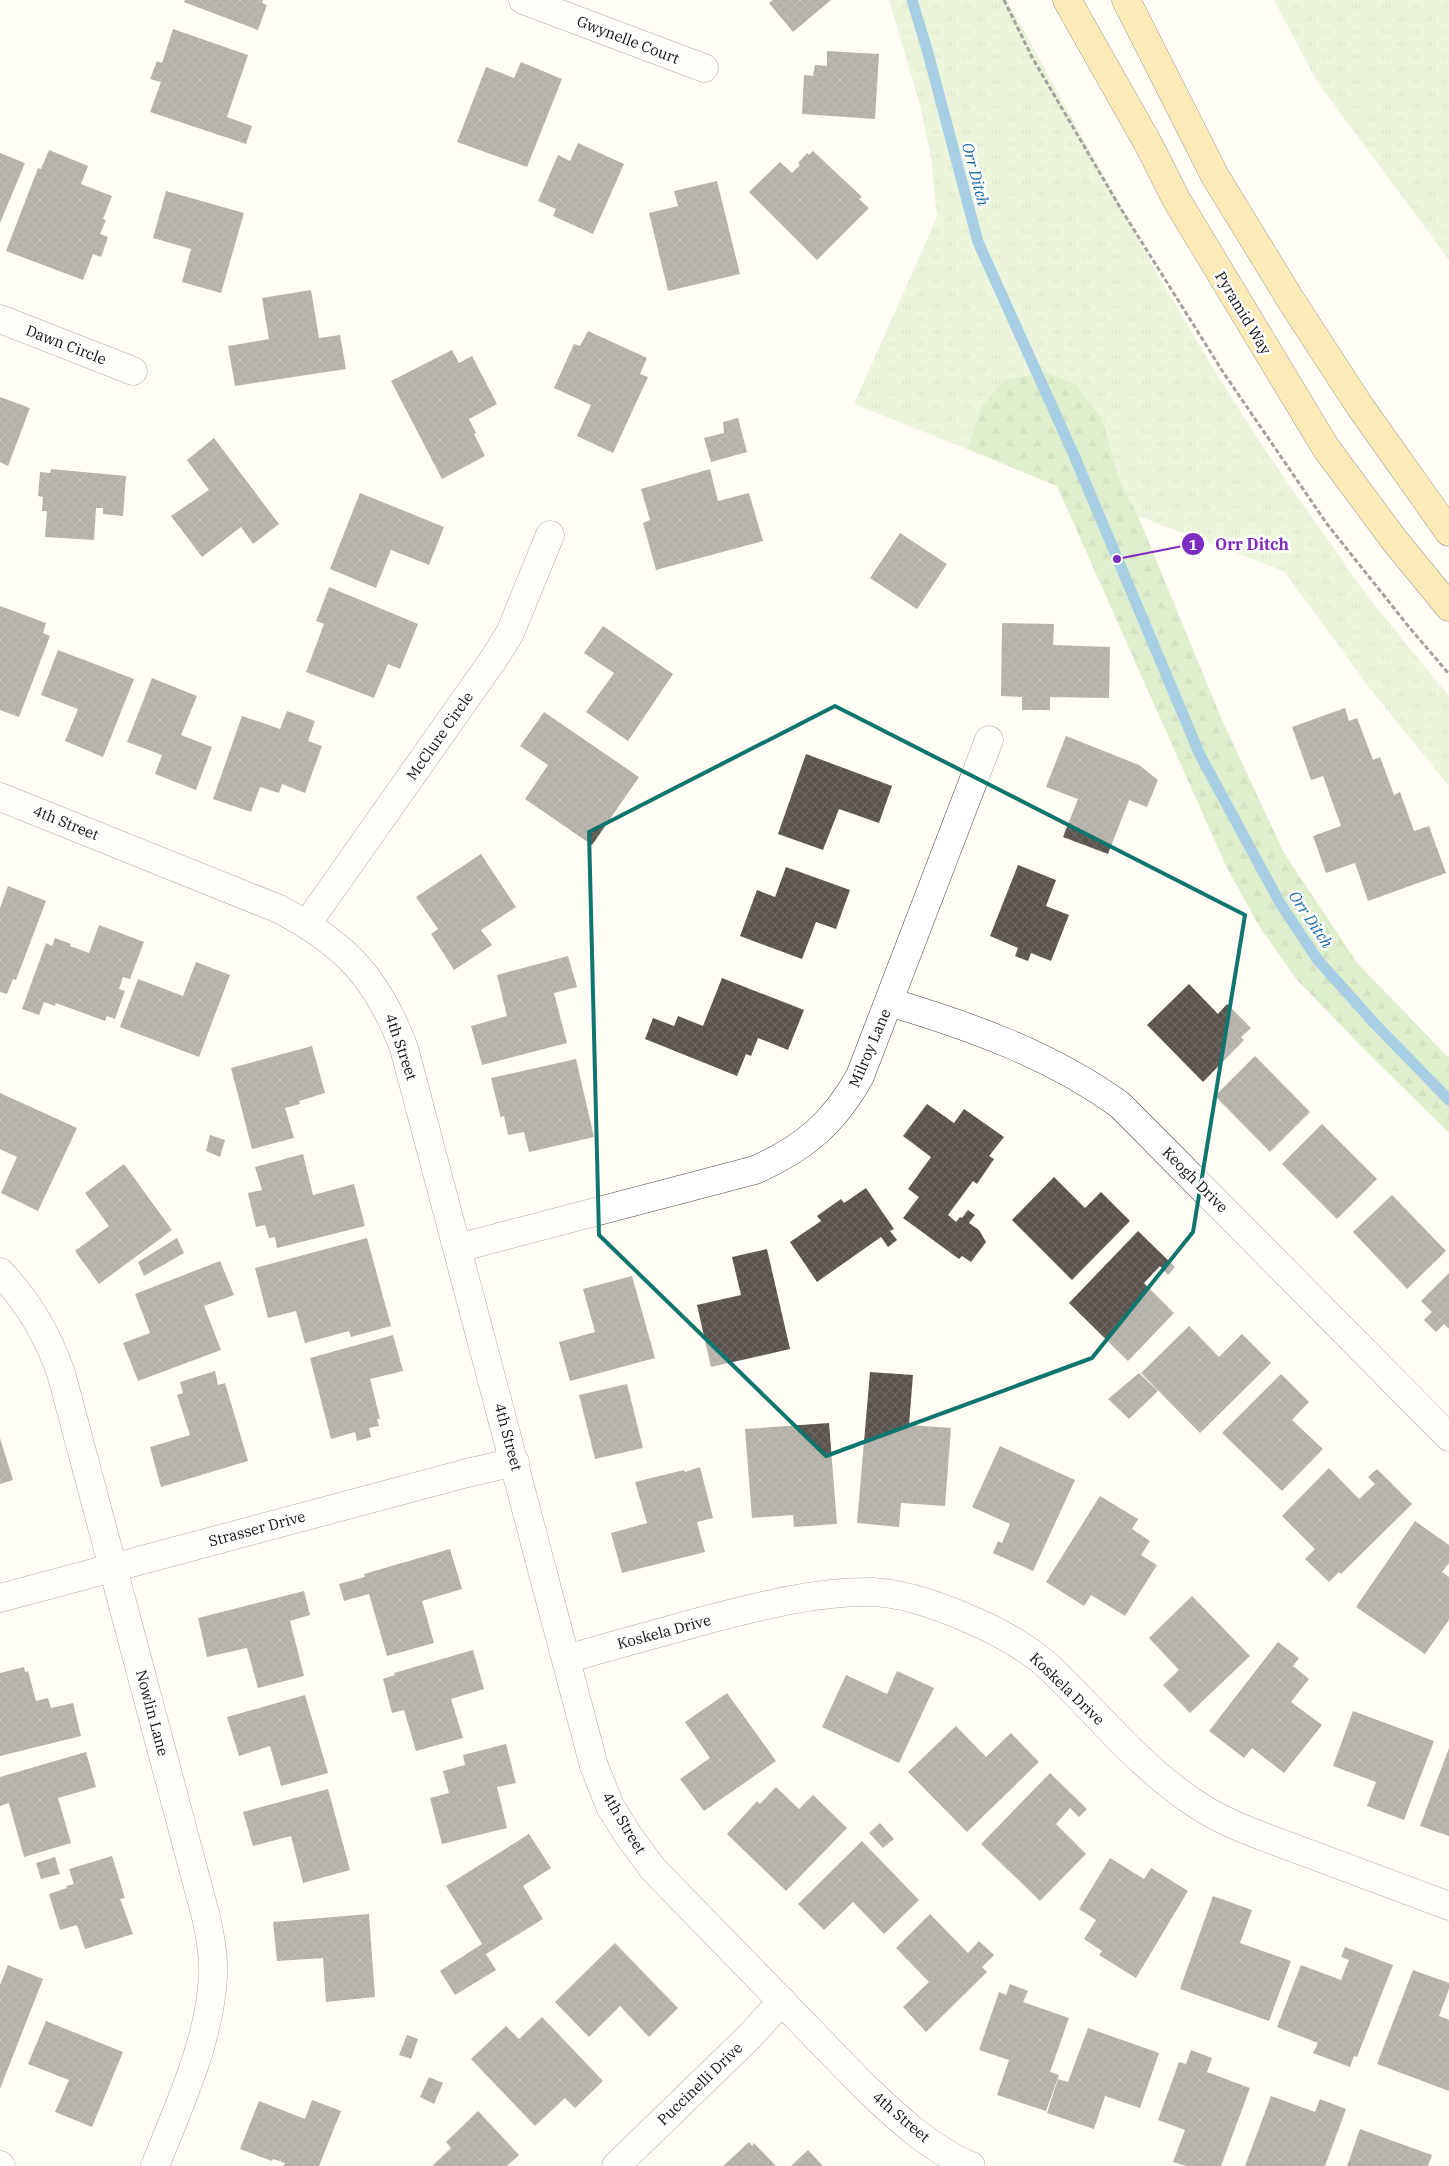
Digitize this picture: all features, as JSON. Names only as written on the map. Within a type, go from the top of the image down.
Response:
[{"type":"main road","name":"Pyramid Way","points":[[1067,0],[1150,147],[1176,199],[1326,448],[1396,541],[1449,607]]},
{"type":"main road","points":[[1126,0],[1215,176],[1359,405],[1449,532]]},
{"type":"street","name":"Gwynelle Court","points":[[523,0],[704,68]]},
{"type":"street","name":"Dawn Circle","points":[[0,319],[133,371]]},
{"type":"street","name":"McClure Circle","points":[[307,924],[494,660],[510,633],[550,534]]},
{"type":"street","name":"Milroy Lane","points":[[458,1248],[755,1170],[782,1158],[808,1141],[827,1124],[848,1099],[860,1076],[989,740]]},
{"type":"street","name":"4th Street","points":[[0,796],[280,910],[307,924],[328,938],[349,957],[372,983],[391,1014],[404,1048],[594,1766],[610,1806],[628,1835],[653,1868],[899,2119],[932,2144],[971,2166]]},
{"type":"street","name":"Keogh Drive","points":[[889,1002],[932,1014],[1020,1048],[1059,1066],[1092,1085],[1120,1105],[1449,1437]]},
{"type":"street","name":"Nowlin Lane","points":[[0,1272],[36,1316],[51,1344],[61,1373],[114,1567],[212,1946],[213,1974],[210,2003],[203,2034],[192,2070],[155,2166]]},
{"type":"street","name":"Strasser Drive","points":[[0,1598],[467,1473],[515,1462]]},
{"type":"street","name":"Koskela Drive","points":[[567,1659],[755,1608],[838,1592],[874,1592],[913,1600],[952,1612],[992,1630],[1026,1649],[1049,1668],[1139,1759],[1199,1807],[1229,1823],[1259,1835],[1449,1906]]},
{"type":"street","name":"Puccinelli Drive","points":[[616,2166],[750,2036],[782,2001]]},
{"type":"path","points":[[1004,0],[1033,59],[1121,209],[1223,372],[1327,524],[1449,674]]},
{"type":"highlighted area","points":[[835,706],[1245,915],[1193,1232],[1092,1358],[826,1456],[599,1235],[589,832]]},
{"type":"green space","points":[[889,0],[1007,0],[1156,271],[1213,368],[1269,456],[1368,597],[1449,696],[1449,786],[1371,690],[1284,571],[1138,516],[1119,478],[1102,419],[981,407],[967,449],[854,404],[937,217],[931,157],[920,105]]},
{"type":"green space","points":[[1274,0],[1449,0],[1449,260],[1316,80]]},
{"type":"green space","points":[[1045,372],[1076,384],[1102,419],[1119,478],[1138,516],[1222,720],[1284,853],[1358,964],[1449,1058],[1449,1133],[1297,980],[1259,926],[1226,866],[1057,486],[967,449],[981,407],[1003,381]]},
{"type":"building","points":[[185,0],[263,0],[262,3],[267,5],[258,30],[184,2]]},
{"type":"building","points":[[773,0],[831,0],[793,32],[769,3]]},
{"type":"building","points":[[173,29],[248,55],[227,117],[252,126],[246,144],[150,112],[161,82],[150,79],[157,61],[162,63]]},
{"type":"building","points":[[827,51],[879,54],[875,119],[802,114],[804,75],[813,76],[815,65],[827,66]]},
{"type":"building","points":[[521,62],[562,79],[527,167],[457,142],[486,67],[514,78]]},
{"type":"building","points":[[578,143],[624,164],[593,234],[553,216],[556,209],[538,201],[558,155],[570,161]]},
{"type":"building","points":[[49,150],[88,166],[81,184],[112,196],[103,219],[106,220],[100,234],[108,237],[101,257],[93,254],[83,280],[6,251],[38,168],[41,169]]},
{"type":"building","points":[[813,151],[862,197],[859,199],[869,208],[817,260],[749,192],[780,162],[792,173],[800,165],[798,163],[807,153],[809,155]]},
{"type":"building","points":[[0,153],[25,163],[0,223]]},
{"type":"building","points":[[717,181],[740,274],[668,291],[649,213],[678,206],[674,191]]},
{"type":"building","points":[[166,191],[244,213],[221,293],[182,282],[191,249],[153,238]]},
{"type":"building","points":[[311,290],[319,338],[340,335],[346,369],[235,386],[228,346],[269,339],[262,298]]},
{"type":"building","points":[[588,331],[647,358],[640,374],[648,377],[613,453],[577,436],[591,405],[554,388],[574,344],[580,346]]},
{"type":"building","points":[[452,350],[459,363],[472,356],[497,404],[469,419],[485,456],[442,479],[391,381]]},
{"type":"building","points":[[0,397],[30,408],[8,466],[0,462]]},
{"type":"building","points":[[738,418],[747,452],[711,462],[704,438],[724,433],[723,422]]},
{"type":"building","points":[[214,438],[279,524],[253,544],[241,527],[202,557],[171,516],[209,490],[187,460]]},
{"type":"building","points":[[51,469],[126,476],[123,516],[103,514],[103,508],[96,508],[94,540],[45,537],[47,511],[42,511],[43,497],[38,496],[40,472],[50,473]]},
{"type":"building","points":[[710,469],[718,501],[749,493],[763,541],[656,570],[643,523],[650,520],[641,489]]},
{"type":"building","points":[[360,493],[444,527],[429,565],[391,550],[376,588],[330,569]]},
{"type":"building","points":[[900,533],[947,564],[917,609],[870,578]]},
{"type":"building","points":[[329,587],[418,624],[400,669],[388,664],[374,698],[306,672],[324,624],[316,621]]},
{"type":"building","points":[[0,606],[46,623],[43,633],[50,636],[19,717],[0,710]]},
{"type":"building","points":[[1002,623],[1054,624],[1053,645],[1110,647],[1109,698],[1050,697],[1050,710],[1022,710],[1022,697],[1001,696]]},
{"type":"building","points":[[603,626],[673,674],[628,741],[586,712],[614,673],[584,653]]},
{"type":"building","points":[[58,650],[134,679],[103,757],[65,741],[78,709],[41,695]]},
{"type":"building","points":[[152,678],[197,696],[181,735],[212,747],[196,790],[155,774],[162,755],[127,742]]},
{"type":"building","points":[[1345,708],[1349,721],[1357,718],[1373,760],[1380,757],[1394,795],[1400,792],[1414,831],[1429,826],[1446,873],[1368,901],[1355,863],[1326,873],[1313,836],[1341,826],[1323,776],[1311,780],[1292,727]]},
{"type":"building","points":[[287,711],[315,721],[308,741],[322,746],[305,793],[282,784],[279,793],[260,787],[251,812],[213,799],[242,716],[280,729]]},
{"type":"building","points":[[544,712],[639,777],[592,845],[525,799],[548,765],[520,746]]},
{"type":"building","points":[[1066,736],[1139,765],[1158,780],[1147,807],[1129,800],[1108,854],[1063,837],[1078,799],[1046,787]]},
{"type":"building","points":[[806,754],[892,786],[879,823],[839,809],[823,850],[778,834]]},
{"type":"building","points":[[481,854],[516,907],[481,930],[492,945],[454,970],[431,934],[438,929],[416,897]]},
{"type":"building","points":[[1018,865],[1056,880],[1046,906],[1069,915],[1051,961],[1031,953],[1028,961],[1015,956],[1018,948],[990,936]]},
{"type":"building","points":[[786,867],[850,890],[836,929],[816,922],[802,959],[740,936],[757,890],[775,897]]},
{"type":"building","points":[[8,886],[46,901],[16,980],[13,979],[7,994],[0,992],[0,908]]},
{"type":"building","points":[[99,925],[144,942],[130,979],[123,977],[119,989],[125,991],[115,1019],[107,1016],[105,1021],[56,1003],[55,1006],[44,1002],[39,1015],[22,1009],[46,943],[52,946],[55,938],[89,953]]},
{"type":"building","points":[[568,956],[577,987],[554,993],[567,1043],[482,1065],[471,1026],[507,1016],[497,975]]},
{"type":"building","points":[[196,962],[230,975],[199,1057],[120,1027],[138,979],[183,996]]},
{"type":"building","points":[[722,978],[804,1010],[788,1050],[758,1038],[751,1056],[746,1054],[737,1076],[645,1039],[653,1018],[674,1026],[678,1016],[703,1026]]},
{"type":"building","points":[[1189,984],[1218,1014],[1227,1004],[1251,1028],[1241,1037],[1244,1040],[1203,1082],[1147,1025]]},
{"type":"building","points":[[312,1046],[325,1093],[299,1101],[300,1104],[285,1108],[294,1138],[252,1149],[231,1068]]},
{"type":"building","points":[[1255,1056],[1310,1112],[1270,1152],[1215,1096]]},
{"type":"building","points":[[576,1059],[594,1137],[529,1152],[524,1132],[508,1135],[504,1116],[500,1117],[491,1078]]},
{"type":"building","points":[[0,1093],[77,1128],[38,1211],[1,1193],[17,1157],[0,1149]]},
{"type":"building","points":[[927,1104],[954,1123],[964,1109],[1004,1137],[989,1156],[994,1159],[977,1184],[973,1181],[948,1215],[956,1222],[968,1210],[975,1215],[969,1223],[979,1230],[986,1242],[971,1262],[962,1256],[959,1259],[903,1218],[919,1197],[908,1189],[931,1157],[903,1136]]},
{"type":"building","points":[[1322,1124],[1377,1179],[1337,1219],[1282,1164]]},
{"type":"building","points":[[210,1135],[225,1140],[220,1157],[206,1151]]},
{"type":"building","points":[[303,1154],[313,1195],[354,1184],[365,1226],[277,1248],[275,1237],[269,1238],[265,1225],[256,1227],[248,1193],[262,1190],[255,1167]]},
{"type":"building","points":[[124,1164],[172,1230],[99,1284],[75,1251],[109,1226],[85,1193]]},
{"type":"building","points":[[1054,1177],[1085,1208],[1101,1192],[1130,1221],[1072,1280],[1012,1220]]},
{"type":"building","points":[[866,1188],[894,1229],[890,1231],[897,1240],[888,1247],[881,1237],[817,1282],[790,1242],[821,1221],[817,1216],[841,1199],[844,1203]]},
{"type":"building","points":[[1392,1195],[1446,1251],[1407,1289],[1353,1232]]},
{"type":"building","points":[[1138,1231],[1175,1267],[1168,1275],[1160,1266],[1144,1283],[1174,1313],[1128,1361],[1069,1303]]},
{"type":"building","points":[[177,1238],[184,1253],[144,1276],[138,1262]]},
{"type":"building","points":[[367,1238],[391,1326],[351,1337],[349,1331],[305,1343],[296,1311],[268,1318],[255,1268]]},
{"type":"building","points":[[767,1249],[790,1349],[711,1367],[697,1305],[741,1295],[732,1257]]},
{"type":"building","points":[[220,1261],[234,1295],[204,1306],[221,1350],[138,1381],[123,1343],[150,1333],[135,1294]]},
{"type":"building","points":[[1449,1273],[1449,1329],[1444,1324],[1436,1332],[1424,1320],[1432,1312],[1421,1301]]},
{"type":"building","points":[[632,1276],[655,1358],[570,1381],[559,1342],[595,1332],[583,1289]]},
{"type":"building","points":[[1189,1326],[1219,1357],[1242,1334],[1271,1363],[1200,1433],[1141,1373]]},
{"type":"building","points":[[393,1335],[403,1371],[370,1379],[380,1419],[377,1419],[379,1426],[369,1428],[371,1437],[357,1441],[355,1432],[331,1439],[310,1358]]},
{"type":"building","points":[[215,1371],[218,1385],[225,1383],[248,1461],[161,1487],[150,1447],[190,1435],[177,1395],[183,1393],[180,1382]]},
{"type":"building","points":[[870,1372],[913,1375],[909,1425],[951,1428],[945,1506],[901,1503],[899,1527],[857,1523]]},
{"type":"building","points":[[1139,1373],[1158,1391],[1129,1419],[1108,1399]]},
{"type":"building","points":[[1281,1374],[1309,1402],[1292,1420],[1323,1449],[1282,1491],[1222,1433]]},
{"type":"building","points":[[627,1384],[643,1448],[595,1459],[579,1395]]},
{"type":"building","points":[[829,1423],[837,1524],[794,1527],[793,1515],[752,1518],[745,1429]]},
{"type":"building","points":[[0,1438],[13,1480],[0,1484]]},
{"type":"building","points":[[1000,1446],[1075,1480],[1033,1571],[993,1553],[998,1541],[1002,1543],[1010,1524],[972,1507]]},
{"type":"building","points":[[700,1467],[713,1518],[697,1522],[705,1552],[622,1573],[611,1533],[647,1523],[635,1482]]},
{"type":"building","points":[[1329,1468],[1359,1499],[1375,1484],[1368,1477],[1377,1469],[1412,1504],[1341,1574],[1339,1572],[1329,1582],[1305,1559],[1315,1549],[1282,1516]]},
{"type":"building","points":[[1100,1496],[1138,1519],[1132,1529],[1150,1541],[1141,1555],[1157,1565],[1125,1616],[1091,1595],[1084,1606],[1046,1582]]},
{"type":"building","points":[[1415,1521],[1449,1545],[1449,1563],[1442,1572],[1449,1577],[1449,1620],[1425,1654],[1356,1607]]},
{"type":"building","points":[[450,1549],[462,1589],[422,1601],[434,1643],[387,1656],[369,1594],[344,1601],[339,1584],[365,1577],[364,1574]]},
{"type":"building","points":[[304,1591],[310,1615],[290,1621],[304,1676],[258,1688],[247,1648],[207,1657],[198,1618]]},
{"type":"building","points":[[1192,1596],[1250,1656],[1190,1713],[1163,1685],[1179,1670],[1149,1638]]},
{"type":"building","points":[[1278,1642],[1299,1658],[1293,1666],[1309,1679],[1291,1702],[1322,1725],[1284,1773],[1252,1748],[1244,1758],[1209,1731]]},
{"type":"building","points":[[473,1650],[484,1689],[451,1699],[463,1738],[416,1751],[404,1710],[392,1713],[383,1679],[395,1675],[394,1673]]},
{"type":"building","points":[[24,1667],[25,1672],[28,1671],[36,1701],[48,1698],[51,1708],[73,1703],[81,1736],[0,1756],[0,1673]]},
{"type":"building","points":[[897,1671],[934,1688],[899,1763],[822,1727],[846,1675],[887,1694]]},
{"type":"building","points":[[727,1693],[776,1761],[704,1811],[680,1779],[710,1758],[685,1722]]},
{"type":"building","points":[[305,1695],[328,1773],[281,1786],[270,1746],[239,1756],[227,1717]]},
{"type":"building","points":[[1353,1711],[1434,1741],[1404,1820],[1367,1806],[1376,1782],[1333,1766]]},
{"type":"building","points":[[956,1726],[986,1757],[1011,1733],[1039,1762],[967,1832],[908,1772]]},
{"type":"building","points":[[506,1744],[516,1783],[497,1787],[507,1828],[442,1844],[430,1798],[449,1793],[443,1771],[465,1765],[463,1755]]},
{"type":"building","points":[[1449,1748],[1449,1836],[1420,1826]]},
{"type":"building","points":[[86,1752],[96,1787],[58,1798],[71,1843],[24,1857],[9,1803],[0,1806],[0,1777]]},
{"type":"building","points":[[1050,1773],[1087,1809],[1079,1817],[1070,1808],[1056,1824],[1086,1854],[1040,1901],[981,1844]]},
{"type":"building","points":[[776,1787],[799,1809],[813,1795],[847,1828],[786,1891],[727,1834],[757,1801],[760,1804]]},
{"type":"building","points":[[328,1789],[350,1870],[303,1883],[291,1836],[253,1846],[243,1812]]},
{"type":"building","points":[[880,1823],[894,1839],[883,1848],[869,1833]]},
{"type":"building","points":[[529,1834],[551,1868],[523,1886],[543,1919],[486,1954],[496,1970],[455,1995],[440,1971],[482,1944],[446,1886]]},
{"type":"building","points":[[862,1841],[919,1900],[884,1934],[853,1902],[824,1930],[798,1904]]},
{"type":"building","points":[[112,1856],[125,1898],[120,1899],[133,1934],[85,1949],[77,1925],[60,1930],[49,1894],[74,1884],[69,1869]]},
{"type":"building","points":[[55,1857],[60,1874],[41,1879],[36,1863]]},
{"type":"building","points":[[1110,1858],[1144,1879],[1151,1868],[1188,1891],[1136,1978],[1099,1955],[1102,1951],[1084,1939],[1096,1920],[1079,1909]]},
{"type":"building","points":[[1213,1896],[1252,1910],[1240,1943],[1291,1961],[1269,2021],[1180,1989]]},
{"type":"building","points":[[369,1914],[375,1997],[326,2002],[323,1958],[277,1961],[273,1922]]},
{"type":"building","points":[[930,1914],[968,1953],[979,1941],[994,1955],[982,1967],[987,1972],[926,2032],[903,2007],[929,1982],[896,1948]]},
{"type":"building","points":[[615,1943],[678,2008],[649,2037],[620,2006],[589,2037],[555,2002]]},
{"type":"building","points":[[1345,1947],[1393,1965],[1357,2057],[1354,2056],[1350,2067],[1313,2053],[1318,2043],[1277,2027],[1301,1965],[1341,1980],[1349,1960],[1341,1957]]},
{"type":"building","points":[[8,1965],[43,1979],[0,2089],[0,1985]]},
{"type":"building","points":[[1413,1970],[1449,1983],[1449,1989],[1439,2016],[1449,2020],[1449,2091],[1377,2064]]},
{"type":"building","points":[[1010,1984],[1028,1991],[1023,2002],[1069,2018],[1050,2072],[1059,2075],[1046,2111],[997,2095],[1009,2060],[979,2050],[999,1992],[1006,1995]]},
{"type":"building","points":[[542,2017],[603,2081],[575,2108],[565,2098],[535,2126],[471,2059],[506,2026],[519,2039]]},
{"type":"building","points":[[46,2021],[123,2052],[92,2127],[55,2112],[69,2080],[28,2064]]},
{"type":"building","points":[[1088,2028],[1159,2053],[1140,2108],[1105,2096],[1094,2129],[1047,2113],[1058,2079],[1068,2082]]},
{"type":"building","points":[[407,2035],[418,2039],[411,2059],[399,2055]]},
{"type":"building","points":[[1191,2050],[1212,2058],[1207,2072],[1250,2088],[1221,2166],[1186,2166],[1173,2162],[1185,2130],[1158,2120],[1179,2062],[1186,2064]]},
{"type":"building","points":[[429,2077],[443,2083],[434,2104],[420,2097]]},
{"type":"building","points":[[1271,2096],[1315,2112],[1320,2099],[1346,2109],[1325,2166],[1245,2166]]},
{"type":"building","points":[[312,2100],[341,2111],[319,2166],[283,2166],[285,2163],[273,2159],[272,2161],[240,2149],[259,2101],[305,2119]]},
{"type":"building","points":[[478,2111],[519,2155],[507,2166],[432,2166],[451,2148],[446,2142]]},
{"type":"building","points":[[1360,2129],[1432,2155],[1428,2166],[1347,2166]]},
{"type":"building","points":[[749,2142],[752,2146],[754,2143],[776,2166],[723,2166]]},
{"type":"building","points":[[808,2150],[823,2166],[791,2166]]},
{"type":"waterway","name":"Orr Ditch","points":[[912,0],[978,242],[1073,453],[1200,755],[1280,903],[1317,959],[1375,1024],[1449,1100]]},
{"type":"place","name":"Orr Ditch","points":[[1117,559]]}]
